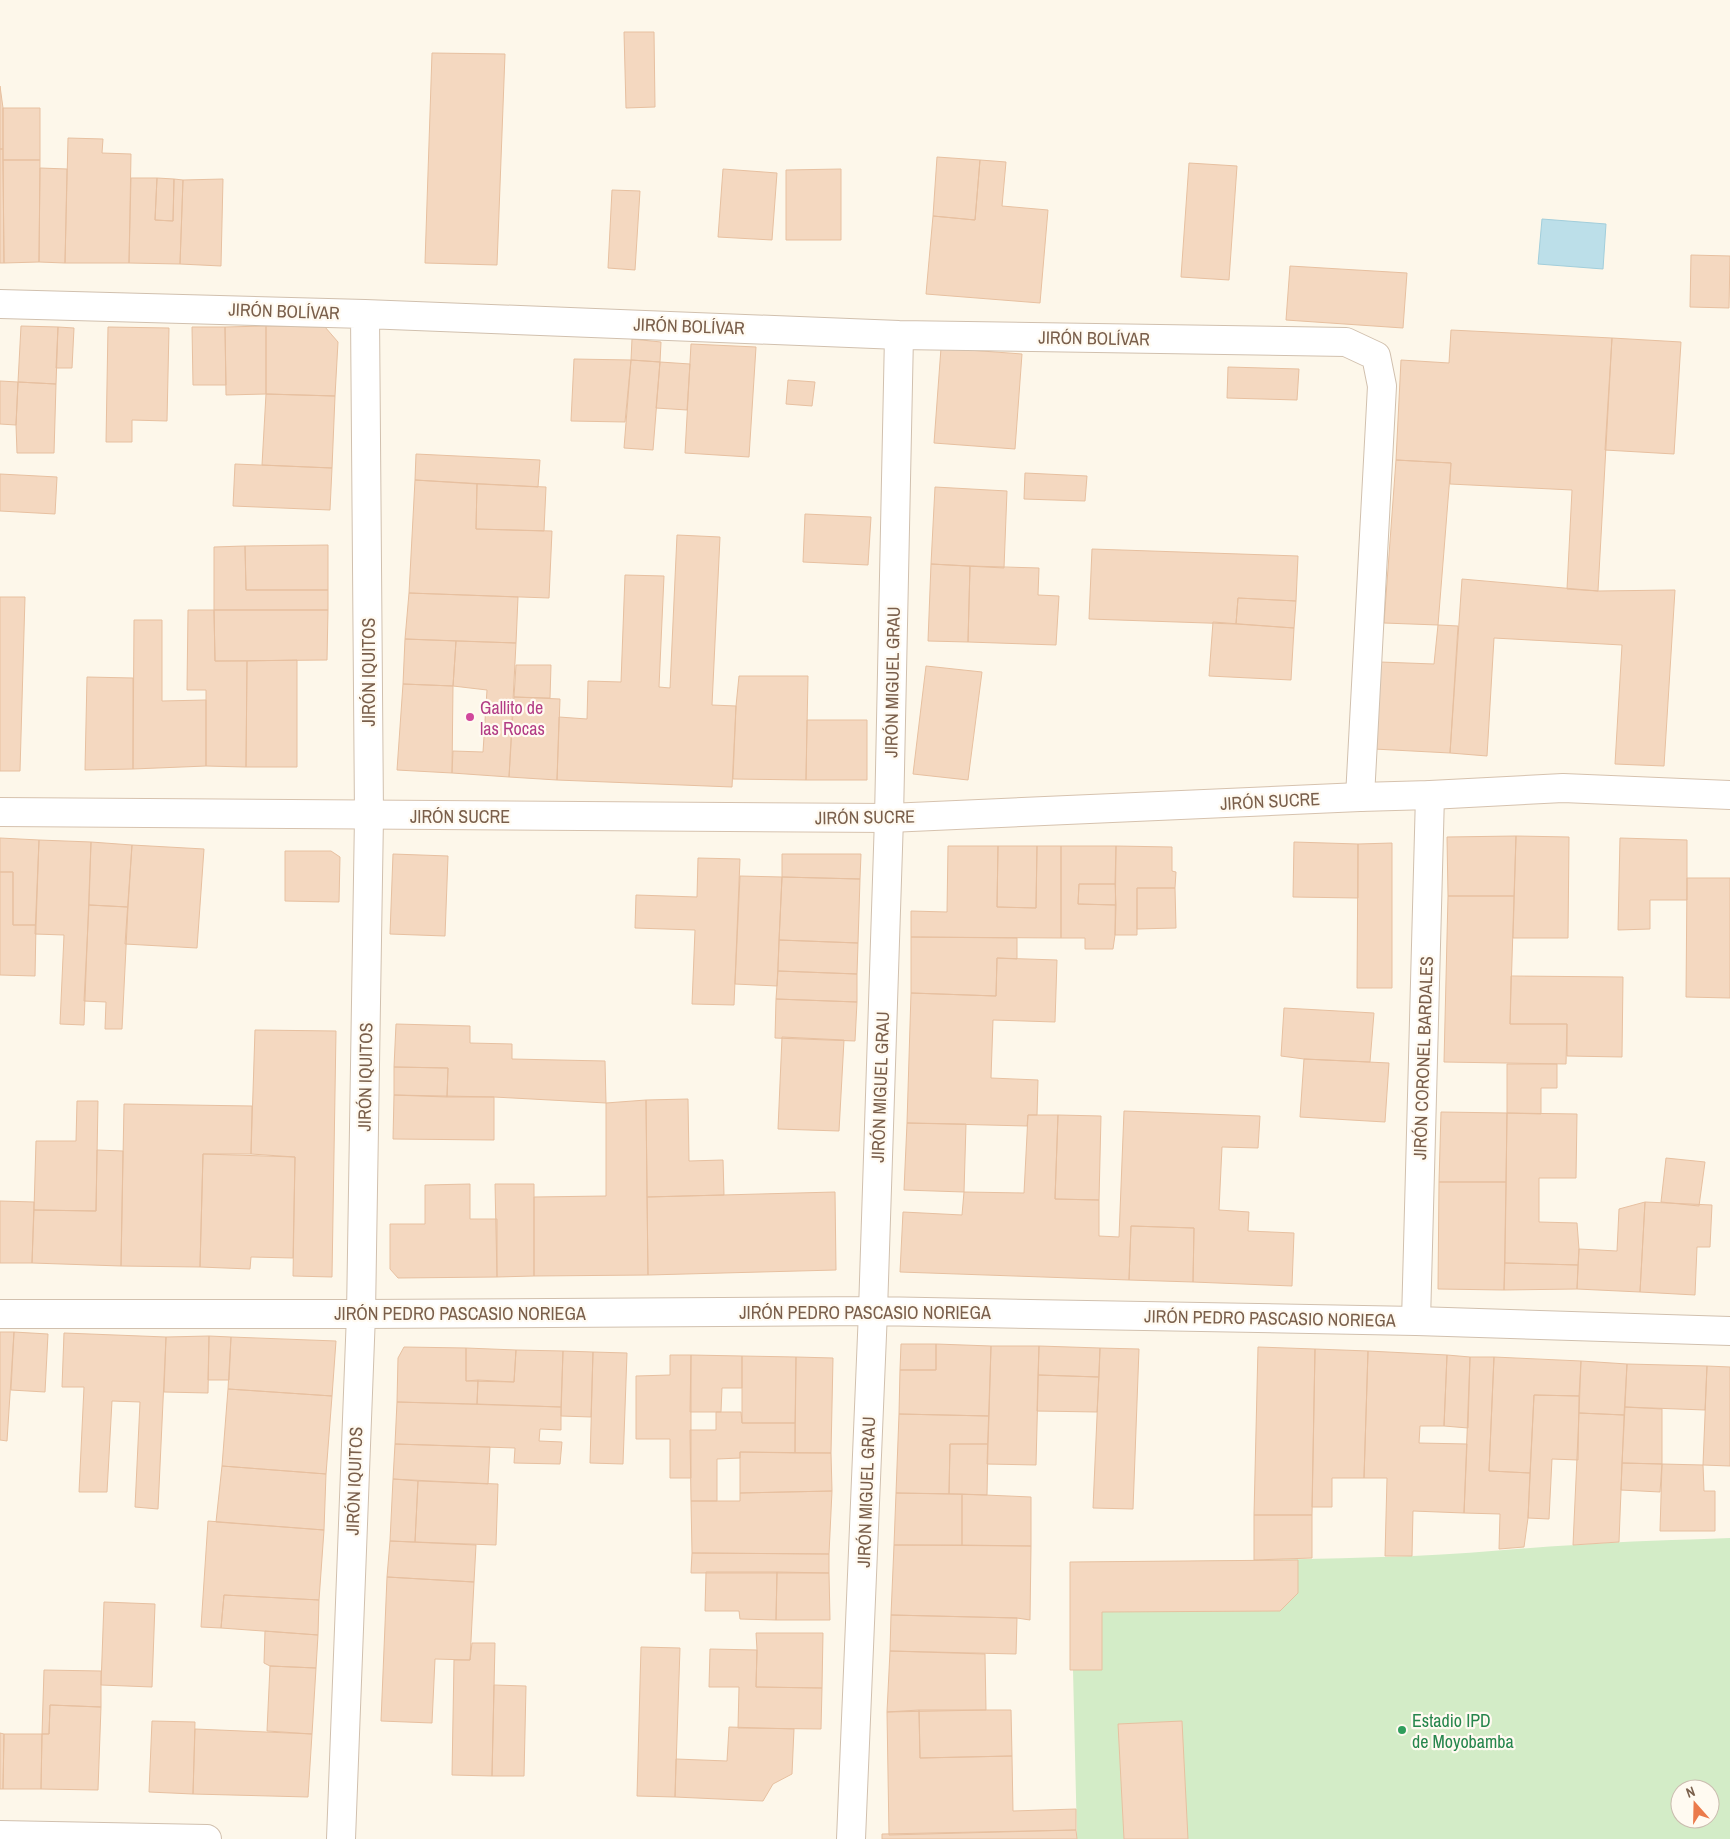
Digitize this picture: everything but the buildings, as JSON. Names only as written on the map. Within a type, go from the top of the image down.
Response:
[{"type":"street","name":"JIRÓN BOLÍVAR","points":[[0,304],[365,314],[899,335],[1346,342],[1376,356],[1382,386],[1360,797]]},
{"type":"street","name":"JIRÓN IQUITOS","points":[[341,1839],[361,1314],[369,816],[365,314]]},
{"type":"street","name":"JIRÓN MIGUEL GRAU","points":[[851,1839],[873,1311],[889,818],[899,335]]},
{"type":"street","name":"JIRÓN SUCRE","points":[[0,812],[369,816],[889,818],[1563,788],[1730,795]]},
{"type":"street","name":"JIRÓN CORONEL BARDALES","points":[[1416,1321],[1430,795]]},
{"type":"street","name":"JIRÓN PEDRO PASCASIO NORIEGA","points":[[0,1314],[873,1311],[1416,1321],[1730,1331]]},
{"type":"street","points":[[0,1834],[207,1839]]},
{"type":"green space","name":"Estadio IPD de Moyobamba","points":[[1730,1538],[1730,1839],[1077,1839],[1073,1670],[1070,1670],[1070,1562],[1413,1556],[1614,1542]]},
{"type":"water","points":[[1542,219],[1606,224],[1603,269],[1538,264]]},
{"type":"place","name":"Gallito de las Rocas","points":[[470,717]]},
{"type":"place","name":"Estadio IPD de Moyobamba","points":[[1402,1730]]}]
